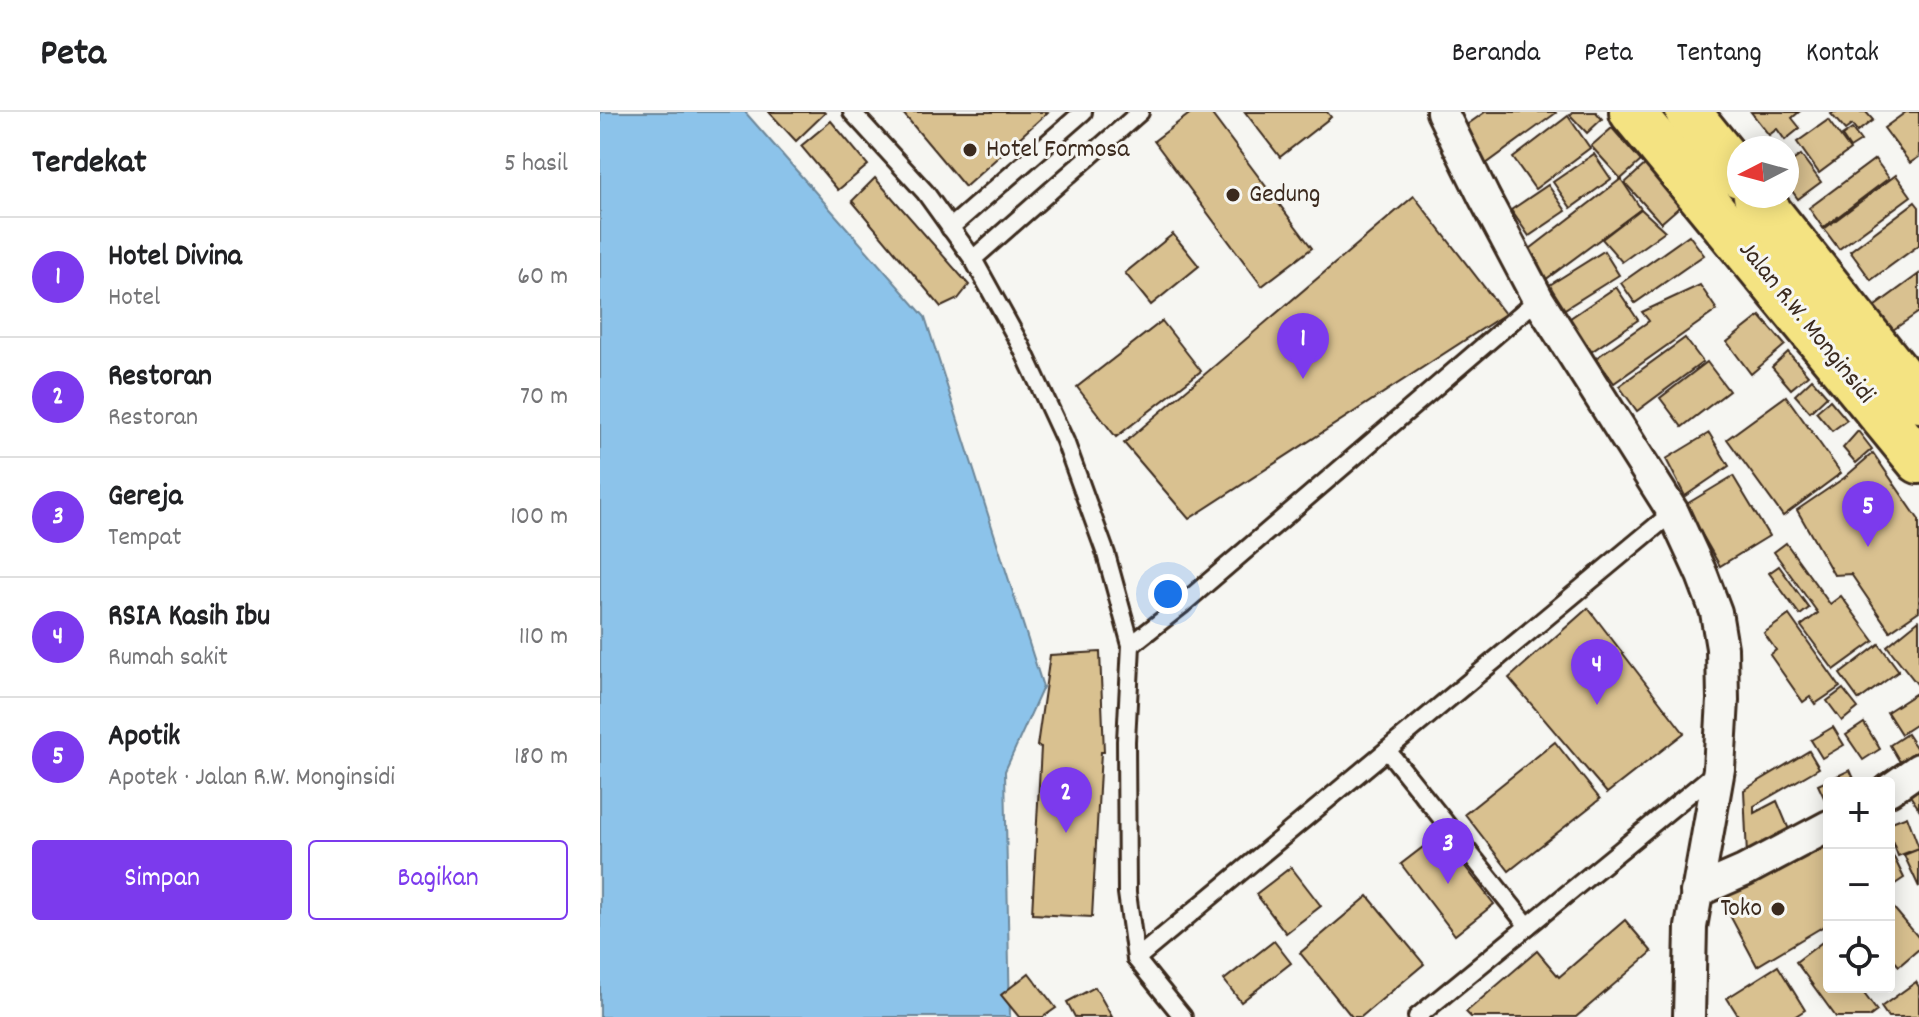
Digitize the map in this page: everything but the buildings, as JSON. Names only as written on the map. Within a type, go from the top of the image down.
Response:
[{"type":"highway","name":"Jalan R.W. Monginsidi","points":[[1632,112],[1919,461]]},
{"type":"highway","points":[[1688,112],[1727,160]]},
{"type":"highway","name":"Jalan R.W. Monginsidi","points":[[1766,208],[1919,400]]},
{"type":"street","points":[[1442,112],[1538,299],[1673,512],[1716,612],[1722,648],[1723,700],[1719,769],[1691,927],[1689,1017]]},
{"type":"street","points":[[1895,786],[1919,769]]},
{"type":"street","points":[[1696,892],[1744,871],[1823,829]]},
{"type":"lane","points":[[852,112],[925,192],[973,259],[1021,346],[1065,441],[1106,554],[1131,645],[1126,741],[1127,893],[1136,959],[1183,1017]]},
{"type":"lane","points":[[950,228],[1083,112]]},
{"type":"lane","points":[[973,259],[1140,112]]},
{"type":"lane","points":[[1131,645],[1183,604],[1538,299]]},
{"type":"lane","points":[[1136,959],[1673,512]]},
{"type":"lane","points":[[1387,750],[1528,926]]},
{"type":"lane","points":[[1417,1017],[1719,769]]},
{"type":"water","points":[[600,112],[745,112],[925,317],[1043,687],[1005,771],[1010,1017],[600,1017]]},
{"type":"place","name":"Hotel Formosa","points":[[970,150]]},
{"type":"place","name":"Gedung","points":[[1233,195]]},
{"type":"place","name":"Hotel Divina","points":[[1303,379]]},
{"type":"place","name":"Apotik","points":[[1868,547]]},
{"type":"place","name":"RSIA Kasih Ibu","points":[[1597,705]]},
{"type":"place","name":"Restoran","points":[[1066,833]]},
{"type":"place","name":"Gereja","points":[[1448,884]]},
{"type":"place","name":"Toko","points":[[1778,909]]}]
